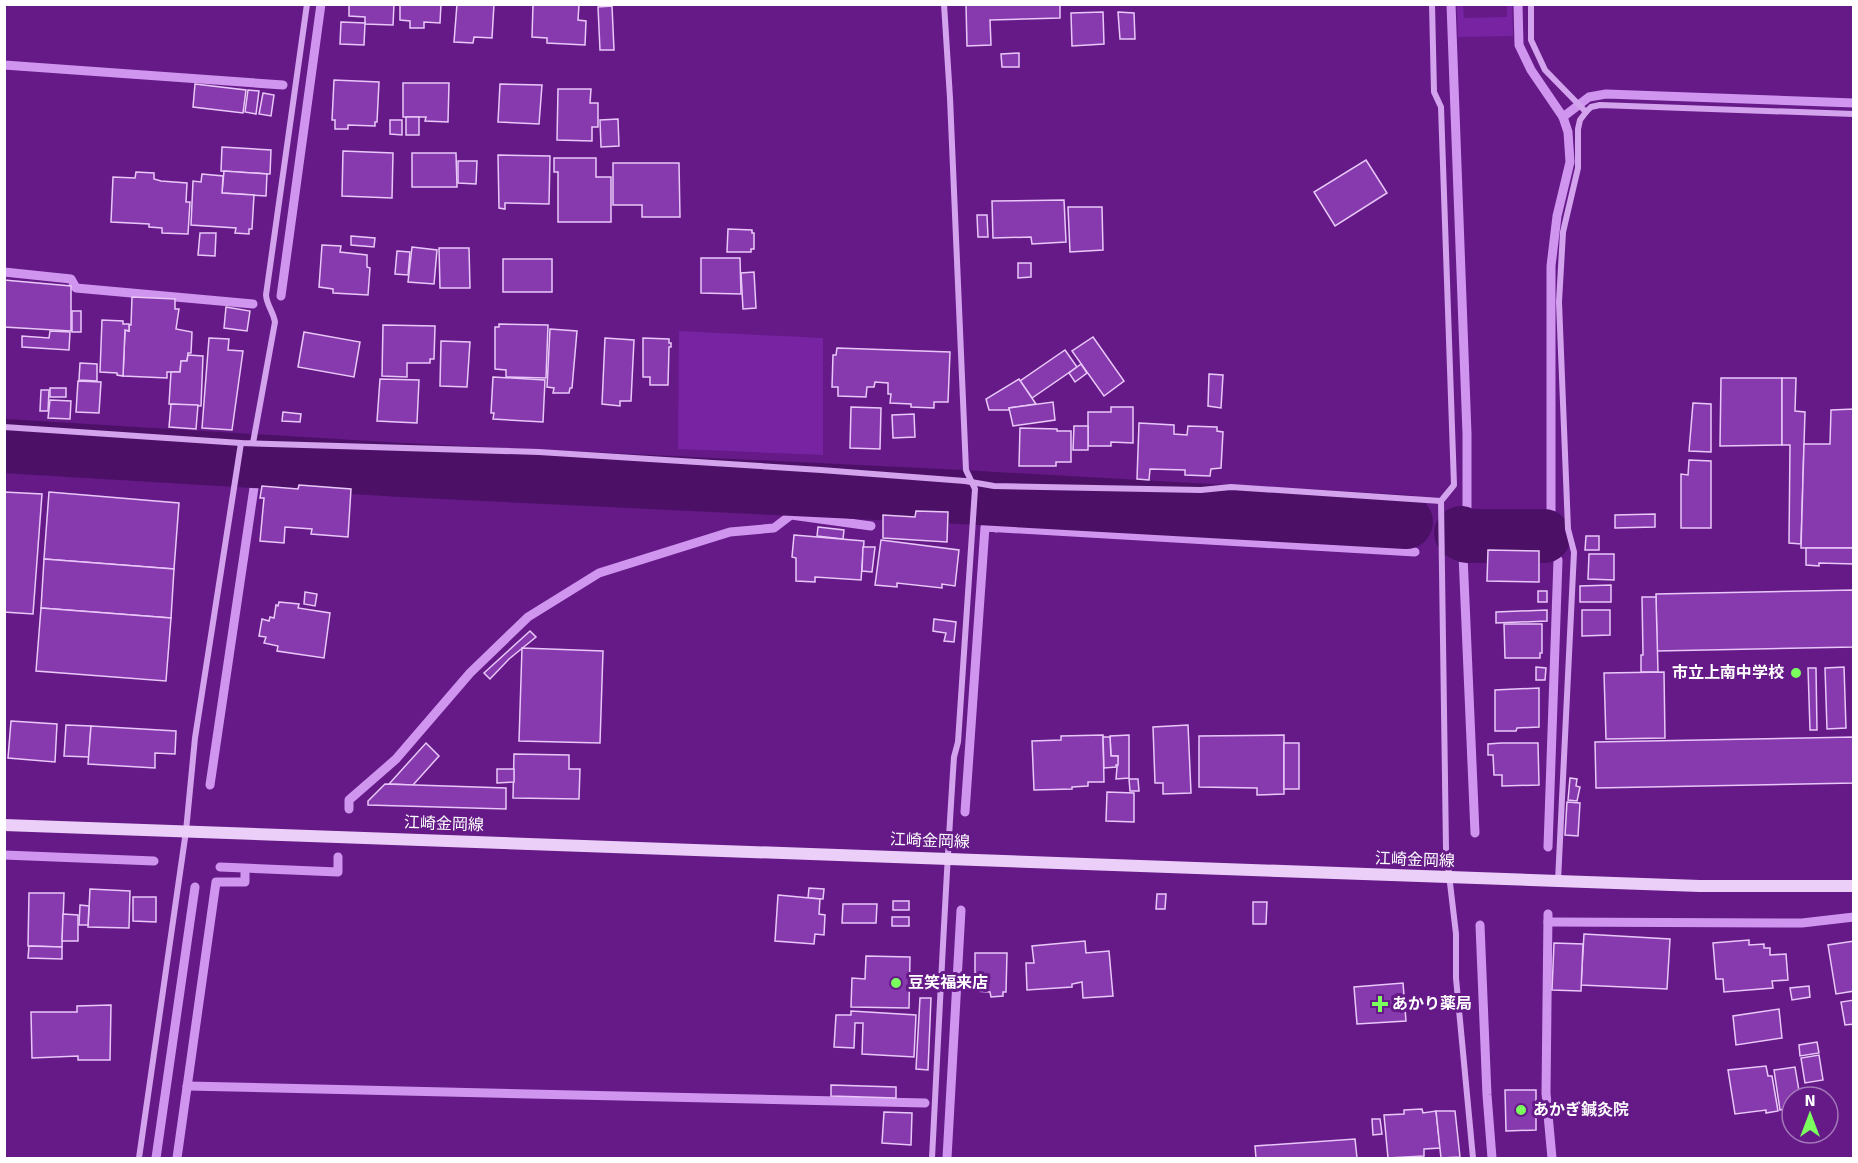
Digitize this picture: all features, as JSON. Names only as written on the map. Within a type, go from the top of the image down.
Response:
[{"type":"main road","name":"江崎金岡線","points":[[4,825],[1558,882],[1700,886],[1854,886]]},
{"type":"street","points":[[253,443],[275,322],[267,306],[266,295],[307,4]]},
{"type":"street","points":[[932,1158],[946,859],[954,757],[958,742],[974,506],[974,486],[966,470],[944,4]]},
{"type":"street","points":[[1431,4],[1434,92],[1441,107],[1454,485],[1441,501],[1446,849],[1456,934],[1456,978],[1473,1158]]},
{"type":"street","points":[[1530,4],[1531,40],[1545,70],[1584,110]]},
{"type":"street","points":[[1558,882],[1574,552],[1568,529],[1559,302],[1563,232],[1578,168],[1580,120],[1584,110],[1600,105],[1854,114]]},
{"type":"street","points":[[4,427],[240,443],[540,452],[821,470],[974,486],[1167,489],[1231,487],[1441,501]]},
{"type":"street","points":[[138,1158],[186,831],[195,738],[238,469],[240,443]]},
{"type":"shaded area","points":[[1457,5],[1463,5],[1464,18],[1507,17],[1507,5],[1512,5],[1513,36],[1458,37]]},
{"type":"shaded area","points":[[679,331],[823,338],[823,455],[678,449]]},
{"type":"building","points":[[349,4],[394,4],[393,25],[365,24],[365,17],[349,16]]},
{"type":"building","points":[[400,4],[441,4],[440,23],[424,22],[424,28],[410,28],[410,21],[400,20]]},
{"type":"building","points":[[457,4],[494,4],[492,38],[474,37],[473,43],[454,42]]},
{"type":"building","points":[[533,4],[579,4],[578,20],[586,21],[585,45],[547,43],[547,38],[532,37]]},
{"type":"building","points":[[966,4],[1060,4],[1060,18],[990,20],[991,45],[967,46]]},
{"type":"building","points":[[612,6],[614,50],[600,50],[598,7]]},
{"type":"building","points":[[1103,12],[1104,44],[1072,46],[1071,13]]},
{"type":"building","points":[[1118,12],[1134,13],[1135,39],[1120,39]]},
{"type":"building","points":[[341,22],[365,23],[364,45],[340,44]]},
{"type":"building","points":[[1019,53],[1019,67],[1002,67],[1001,54]]},
{"type":"building","points":[[334,80],[379,82],[375,126],[348,125],[348,129],[335,129],[335,120],[332,120]]},
{"type":"building","points":[[403,83],[449,83],[448,122],[425,121],[426,117],[403,117]]},
{"type":"building","points":[[195,84],[246,90],[243,113],[193,107]]},
{"type":"building","points":[[500,84],[542,85],[539,124],[498,122]]},
{"type":"building","points":[[558,89],[591,89],[590,103],[598,103],[598,127],[592,127],[592,141],[557,140]]},
{"type":"building","points":[[248,90],[259,91],[256,114],[245,112]]},
{"type":"building","points":[[263,93],[274,95],[271,116],[259,114]]},
{"type":"building","points":[[406,117],[419,117],[419,135],[406,135]]},
{"type":"building","points":[[618,119],[619,146],[601,147],[600,120]]},
{"type":"building","points":[[390,120],[402,120],[402,135],[390,134]]},
{"type":"building","points":[[222,147],[271,150],[270,174],[221,171]]},
{"type":"building","points":[[343,151],[393,153],[392,198],[342,196]]},
{"type":"building","points":[[412,153],[456,153],[457,187],[412,187]]},
{"type":"building","points":[[498,155],[550,156],[549,204],[505,203],[505,209],[499,208]]},
{"type":"building","points":[[554,158],[596,158],[596,177],[611,177],[611,222],[558,222],[558,172],[554,172]]},
{"type":"building","points":[[1366,160],[1387,193],[1335,226],[1314,192]]},
{"type":"building","points":[[458,161],[477,161],[476,184],[458,183]]},
{"type":"building","points":[[613,163],[679,163],[680,217],[642,217],[642,205],[613,205]]},
{"type":"building","points":[[224,171],[267,174],[266,196],[222,193]]},
{"type":"building","points":[[136,172],[154,173],[154,179],[161,181],[187,183],[186,202],[190,202],[188,234],[162,233],[162,228],[149,227],[149,224],[111,222],[113,177],[135,178]]},
{"type":"building","points":[[202,174],[223,176],[222,193],[254,195],[252,229],[249,229],[249,234],[235,233],[236,228],[191,225],[193,181],[201,182]]},
{"type":"building","points":[[1064,200],[1066,242],[1032,244],[1031,237],[993,238],[992,201]]},
{"type":"building","points":[[1068,207],[1102,207],[1103,250],[1070,252]]},
{"type":"building","points":[[977,215],[987,215],[988,237],[978,237]]},
{"type":"building","points":[[728,229],[752,230],[754,249],[751,249],[751,252],[727,252]]},
{"type":"building","points":[[200,233],[216,233],[215,256],[198,255]]},
{"type":"building","points":[[351,236],[375,238],[374,247],[351,245]]},
{"type":"building","points":[[322,245],[341,246],[340,252],[367,255],[367,267],[370,268],[368,295],[333,293],[333,289],[319,287]]},
{"type":"building","points":[[412,247],[437,250],[434,284],[408,282]]},
{"type":"building","points":[[439,248],[469,248],[470,288],[440,288]]},
{"type":"building","points":[[397,251],[410,252],[408,275],[395,274]]},
{"type":"building","points":[[701,258],[740,258],[741,294],[701,293]]},
{"type":"building","points":[[503,259],[552,259],[552,292],[503,292]]},
{"type":"building","points":[[1018,263],[1031,263],[1031,277],[1018,278]]},
{"type":"building","points":[[754,272],[756,308],[743,309],[741,273]]},
{"type":"building","points":[[4,280],[71,286],[71,331],[4,327]]},
{"type":"building","points":[[132,297],[175,299],[175,309],[179,309],[176,329],[192,332],[191,353],[188,353],[187,361],[181,361],[180,372],[167,372],[167,378],[123,376],[125,330],[129,331],[129,325],[131,325]]},
{"type":"building","points":[[226,307],[250,311],[247,331],[224,328]]},
{"type":"building","points":[[72,311],[81,311],[81,332],[72,332]]},
{"type":"building","points":[[102,320],[123,321],[123,324],[129,324],[129,331],[125,330],[123,376],[117,373],[100,372]]},
{"type":"building","points":[[499,324],[548,325],[546,378],[506,377],[506,370],[495,369],[495,327],[499,327]]},
{"type":"building","points":[[383,325],[435,326],[434,359],[430,359],[430,363],[407,363],[407,377],[382,376]]},
{"type":"building","points":[[550,329],[577,331],[572,388],[569,393],[553,393],[554,388],[547,387]]},
{"type":"building","points":[[50,331],[70,332],[69,350],[22,347],[22,336],[49,338]]},
{"type":"building","points":[[304,332],[360,342],[354,377],[298,367]]},
{"type":"building","points":[[1093,337],[1124,381],[1104,396],[1072,351]]},
{"type":"building","points":[[209,338],[229,339],[228,350],[243,351],[232,430],[202,428]]},
{"type":"building","points":[[605,338],[634,340],[631,401],[620,401],[620,406],[602,404]]},
{"type":"building","points":[[643,338],[669,339],[671,347],[669,347],[668,385],[650,385],[650,377],[643,377]]},
{"type":"building","points":[[441,341],[470,342],[467,387],[440,386]]},
{"type":"building","points":[[837,348],[950,352],[948,402],[934,402],[934,408],[890,403],[891,394],[888,394],[888,383],[875,382],[874,387],[867,387],[866,397],[838,396],[838,387],[832,387],[833,355],[836,355]]},
{"type":"building","points":[[1065,350],[1077,367],[1032,398],[1020,381]]},
{"type":"building","points":[[188,355],[203,356],[201,406],[169,404],[171,372],[180,372],[181,361],[187,361]]},
{"type":"building","points":[[80,363],[97,364],[97,381],[79,380]]},
{"type":"building","points":[[1081,364],[1087,373],[1075,382],[1069,373]]},
{"type":"building","points":[[1209,374],[1223,375],[1221,408],[1208,406]]},
{"type":"building","points":[[493,377],[545,380],[543,422],[493,419],[494,413],[491,413]]},
{"type":"building","points":[[1721,378],[1782,378],[1782,445],[1720,446]]},
{"type":"building","points":[[1782,378],[1796,378],[1795,411],[1805,412],[1801,544],[1789,543],[1790,445],[1782,445]]},
{"type":"building","points":[[380,379],[419,380],[417,423],[377,421]]},
{"type":"building","points":[[1019,379],[1036,404],[1009,408],[1009,410],[989,410],[986,399]]},
{"type":"building","points":[[78,381],[101,382],[99,413],[76,412]]},
{"type":"building","points":[[50,388],[66,388],[66,397],[50,397]]},
{"type":"building","points":[[41,390],[49,390],[48,411],[40,411]]},
{"type":"building","points":[[50,400],[71,401],[70,419],[48,418]]},
{"type":"building","points":[[1053,402],[1055,420],[1013,426],[1009,408]]},
{"type":"building","points":[[1693,403],[1711,404],[1711,452],[1689,451]]},
{"type":"building","points":[[171,404],[198,405],[196,429],[169,427]]},
{"type":"building","points":[[851,407],[881,408],[880,449],[850,448]]},
{"type":"building","points":[[1111,407],[1133,407],[1133,443],[1111,442],[1111,446],[1088,446],[1088,412],[1111,412]]},
{"type":"building","points":[[1854,409],[1854,548],[1801,548],[1804,444],[1830,444],[1831,410]]},
{"type":"building","points":[[283,412],[301,414],[300,422],[282,421]]},
{"type":"building","points":[[914,414],[915,437],[893,438],[892,415]]},
{"type":"building","points":[[1139,423],[1174,425],[1174,434],[1187,435],[1188,426],[1217,427],[1217,431],[1223,432],[1221,468],[1211,469],[1210,476],[1185,475],[1185,470],[1150,469],[1149,480],[1137,479]]},
{"type":"building","points":[[1074,426],[1088,426],[1088,450],[1073,450]]},
{"type":"building","points":[[1020,428],[1071,431],[1071,462],[1056,462],[1056,466],[1019,466]]},
{"type":"building","points":[[1689,460],[1711,461],[1711,528],[1681,528],[1681,474],[1688,475]]},
{"type":"building","points":[[299,485],[351,489],[348,537],[311,534],[312,529],[285,527],[284,543],[260,541],[264,498],[260,498],[262,486],[298,489]]},
{"type":"building","points":[[4,492],[42,494],[33,614],[4,612]]},
{"type":"building","points":[[49,492],[179,503],[174,569],[44,559]]},
{"type":"building","points":[[916,511],[948,512],[947,542],[883,538],[883,515],[915,517]]},
{"type":"building","points":[[1655,514],[1655,527],[1615,528],[1615,515]]},
{"type":"building","points":[[818,527],[844,530],[843,539],[817,536]]},
{"type":"building","points":[[794,535],[864,541],[861,580],[815,577],[815,582],[796,581],[796,558],[792,557]]},
{"type":"building","points":[[1586,536],[1599,536],[1599,550],[1585,550]]},
{"type":"building","points":[[881,540],[959,550],[955,586],[942,584],[942,588],[897,583],[897,587],[875,585]]},
{"type":"building","points":[[863,547],[875,547],[872,572],[862,571]]},
{"type":"building","points":[[1806,548],[1854,548],[1854,564],[1806,565]]},
{"type":"building","points":[[1488,550],[1539,551],[1539,582],[1487,581]]},
{"type":"building","points":[[1589,554],[1614,554],[1614,580],[1588,579]]},
{"type":"building","points":[[44,559],[174,569],[171,618],[41,608]]},
{"type":"building","points":[[1611,585],[1611,602],[1580,602],[1580,586]]},
{"type":"building","name":"市立上南中学校","points":[[1854,590],[1854,647],[1657,651],[1656,594]]},
{"type":"building","points":[[1538,591],[1547,591],[1547,602],[1538,602]]},
{"type":"building","points":[[305,592],[317,594],[315,606],[304,604]]},
{"type":"building","points":[[1642,597],[1656,597],[1658,672],[1641,672]]},
{"type":"building","points":[[279,602],[299,604],[298,608],[330,613],[324,658],[277,651],[278,646],[264,643],[266,637],[259,636],[262,619],[269,621],[270,617],[274,618],[276,605],[278,606]]},
{"type":"building","points":[[41,608],[171,618],[166,681],[36,671]]},
{"type":"building","points":[[1547,610],[1547,621],[1496,623],[1496,612]]},
{"type":"building","points":[[1582,610],[1610,610],[1610,635],[1582,636]]},
{"type":"building","points":[[934,619],[956,622],[954,642],[944,641],[946,633],[933,631]]},
{"type":"building","points":[[1504,624],[1542,624],[1540,658],[1505,658]]},
{"type":"building","points":[[530,631],[536,637],[509,659],[490,679],[484,673]]},
{"type":"building","points":[[522,648],[603,651],[600,743],[519,741]]},
{"type":"building","points":[[1536,667],[1546,668],[1545,680],[1536,680]]},
{"type":"building","points":[[1844,667],[1846,728],[1827,729],[1825,668]]},
{"type":"building","points":[[1808,668],[1816,668],[1817,730],[1810,730]]},
{"type":"building","points":[[1664,672],[1665,738],[1606,739],[1604,673]]},
{"type":"building","points":[[1539,688],[1539,727],[1517,728],[1516,731],[1495,731],[1495,690]]},
{"type":"building","points":[[11,721],[57,724],[55,762],[8,758]]},
{"type":"building","points":[[66,725],[91,726],[89,757],[64,756]]},
{"type":"building","points":[[1188,725],[1191,793],[1163,794],[1163,783],[1155,783],[1153,727]]},
{"type":"building","points":[[91,726],[176,731],[175,754],[155,753],[155,768],[88,764]]},
{"type":"building","points":[[1103,735],[1104,782],[1088,782],[1088,786],[1072,787],[1072,789],[1034,790],[1032,741],[1061,740],[1061,736]]},
{"type":"building","points":[[1129,735],[1129,778],[1116,779],[1118,756],[1111,756],[1110,736]]},
{"type":"building","points":[[1284,735],[1284,794],[1257,795],[1257,788],[1199,787],[1199,736]]},
{"type":"building","points":[[1103,737],[1110,737],[1111,756],[1118,756],[1116,767],[1104,768]]},
{"type":"building","points":[[1854,737],[1854,783],[1596,788],[1595,742]]},
{"type":"building","points":[[426,743],[439,756],[413,785],[389,784]]},
{"type":"building","points":[[1284,743],[1299,743],[1299,789],[1284,789]]},
{"type":"building","points":[[1538,743],[1539,785],[1502,786],[1502,775],[1494,775],[1493,755],[1488,755],[1488,744]]},
{"type":"building","points":[[514,754],[569,755],[569,769],[580,769],[579,799],[513,798]]},
{"type":"building","points":[[497,769],[514,769],[514,782],[497,783]]},
{"type":"building","points":[[1570,778],[1577,779],[1576,786],[1580,787],[1577,801],[1568,800]]},
{"type":"building","points":[[1129,779],[1138,779],[1139,791],[1130,791]]},
{"type":"building","points":[[385,784],[506,788],[506,809],[368,805],[368,801]]},
{"type":"building","points":[[1107,792],[1134,793],[1134,822],[1106,821]]},
{"type":"building","points":[[1567,802],[1580,803],[1578,836],[1565,835]]},
{"type":"building","points":[[809,888],[824,889],[823,899],[808,898]]},
{"type":"building","points":[[90,889],[130,891],[129,928],[88,927]]},
{"type":"building","points":[[29,893],[64,893],[62,947],[28,946]]},
{"type":"building","points":[[1157,894],[1166,894],[1165,909],[1156,909]]},
{"type":"building","points":[[778,895],[820,899],[819,914],[825,915],[824,935],[815,934],[814,944],[775,941]]},
{"type":"building","points":[[133,897],[156,897],[156,922],[133,921]]},
{"type":"building","points":[[893,901],[909,901],[909,910],[893,910]]},
{"type":"building","points":[[1253,902],[1267,902],[1266,924],[1253,924]]},
{"type":"building","points":[[843,904],[877,904],[876,923],[842,923]]},
{"type":"building","points":[[80,905],[89,906],[88,925],[79,925]]},
{"type":"building","points":[[63,914],[78,915],[78,941],[62,941]]},
{"type":"building","points":[[892,917],[909,917],[909,926],[892,926]]},
{"type":"building","points":[[1584,934],[1670,939],[1667,989],[1581,985]]},
{"type":"building","points":[[1749,940],[1749,945],[1764,944],[1764,948],[1770,948],[1770,955],[1786,954],[1788,980],[1772,981],[1773,988],[1724,992],[1723,979],[1716,979],[1713,943]]},
{"type":"building","points":[[1085,941],[1086,953],[1109,951],[1113,996],[1083,998],[1082,982],[1072,984],[1072,987],[1027,990],[1026,963],[1034,963],[1032,946]]},
{"type":"building","points":[[1854,941],[1854,991],[1836,994],[1828,945]]},
{"type":"building","points":[[1554,943],[1583,944],[1581,991],[1552,990]]},
{"type":"building","points":[[29,946],[62,947],[62,959],[28,958]]},
{"type":"building","points":[[975,953],[1007,953],[1006,992],[1003,992],[1003,996],[991,997],[990,992],[975,991]]},
{"type":"building","points":[[866,956],[910,957],[909,1008],[851,1007],[852,978],[865,979]]},
{"type":"building","name":"あかり薬局","points":[[1403,983],[1406,1021],[1357,1024],[1354,987]]},
{"type":"building","points":[[1809,986],[1810,997],[1792,1000],[1790,988]]},
{"type":"building","points":[[920,998],[931,998],[928,1070],[916,1069]]},
{"type":"building","points":[[1854,1000],[1854,1024],[1845,1025],[1841,1002]]},
{"type":"building","points":[[111,1005],[110,1060],[78,1060],[78,1056],[32,1058],[31,1012],[77,1012],[77,1006]]},
{"type":"building","points":[[1779,1009],[1782,1038],[1736,1045],[1733,1016]]},
{"type":"building","points":[[851,1011],[916,1015],[914,1057],[862,1054],[863,1023],[855,1023],[854,1048],[834,1047],[836,1015],[851,1015]]},
{"type":"building","points":[[1817,1042],[1819,1053],[1800,1056],[1799,1045]]},
{"type":"building","points":[[1819,1055],[1823,1080],[1805,1083],[1801,1058]]},
{"type":"building","points":[[1766,1066],[1768,1076],[1772,1076],[1778,1111],[1766,1113],[1766,1110],[1735,1114],[1728,1070]]},
{"type":"building","points":[[1795,1067],[1798,1085],[1780,1085],[1780,1110],[1774,1070]]},
{"type":"building","points":[[831,1085],[896,1087],[896,1098],[831,1096]]},
{"type":"building","name":"あかぎ鍼灸院","points":[[1505,1090],[1536,1090],[1536,1130],[1506,1131]]},
{"type":"building","points":[[1422,1109],[1423,1113],[1436,1111],[1440,1148],[1424,1149],[1424,1156],[1388,1158],[1384,1115],[1404,1114],[1404,1110]]},
{"type":"building","points":[[1436,1111],[1455,1111],[1460,1157],[1441,1158]]},
{"type":"building","points":[[884,1112],[912,1113],[911,1145],[882,1143]]},
{"type":"building","points":[[1372,1119],[1380,1119],[1382,1134],[1373,1135]]},
{"type":"building","points":[[1355,1139],[1357,1158],[1256,1158],[1255,1146]]},
{"type":"waterway","points":[[281,296],[321,4]]},
{"type":"waterway","points":[[1451,4],[1467,434],[1467,536],[1463,555],[1475,833]]},
{"type":"waterway","points":[[1518,4],[1519,45],[1531,70],[1563,117],[1568,132],[1570,162],[1557,216],[1551,266],[1551,510],[1550,524],[1544,536],[1558,560],[1548,847]]},
{"type":"waterway","points":[[4,65],[283,85]]},
{"type":"waterway","points":[[1563,117],[1589,97],[1606,94],[1854,103]]},
{"type":"waterway","points":[[4,272],[71,279],[76,288],[253,304]]},
{"type":"waterway","points":[[4,446],[402,470],[961,497],[1406,522]]},
{"type":"waterway","points":[[210,785],[259,454]]},
{"type":"waterway","points":[[996,528],[998,499]]},
{"type":"waterway","points":[[349,809],[349,800],[396,759],[470,673],[528,617],[599,573],[730,532],[774,528],[791,515],[871,526]]},
{"type":"waterway","points":[[965,812],[985,527],[1415,552]]},
{"type":"waterway","points":[[1461,533],[1467,536],[1544,536]]},
{"type":"waterway","points":[[4,855],[154,861]]},
{"type":"waterway","points":[[220,867],[338,872],[338,857]]},
{"type":"waterway","points":[[177,1158],[216,882],[245,882],[245,869]]},
{"type":"waterway","points":[[156,1158],[195,887]]},
{"type":"waterway","points":[[947,1158],[961,910]]},
{"type":"waterway","points":[[1548,914],[1546,1093],[1552,1158]]},
{"type":"waterway","points":[[1548,922],[1802,923],[1854,917]]},
{"type":"waterway","points":[[1480,925],[1492,1158]]},
{"type":"waterway","points":[[187,1086],[925,1103]]},
{"type":"place","name":"市立上南中学校","points":[[1796,673]]},
{"type":"place","name":"豆笑福来店","points":[[896,983]]},
{"type":"place","name":"あかり薬局","points":[[1380,1004]]},
{"type":"place","name":"あかぎ鍼灸院","points":[[1521,1110]]}]
